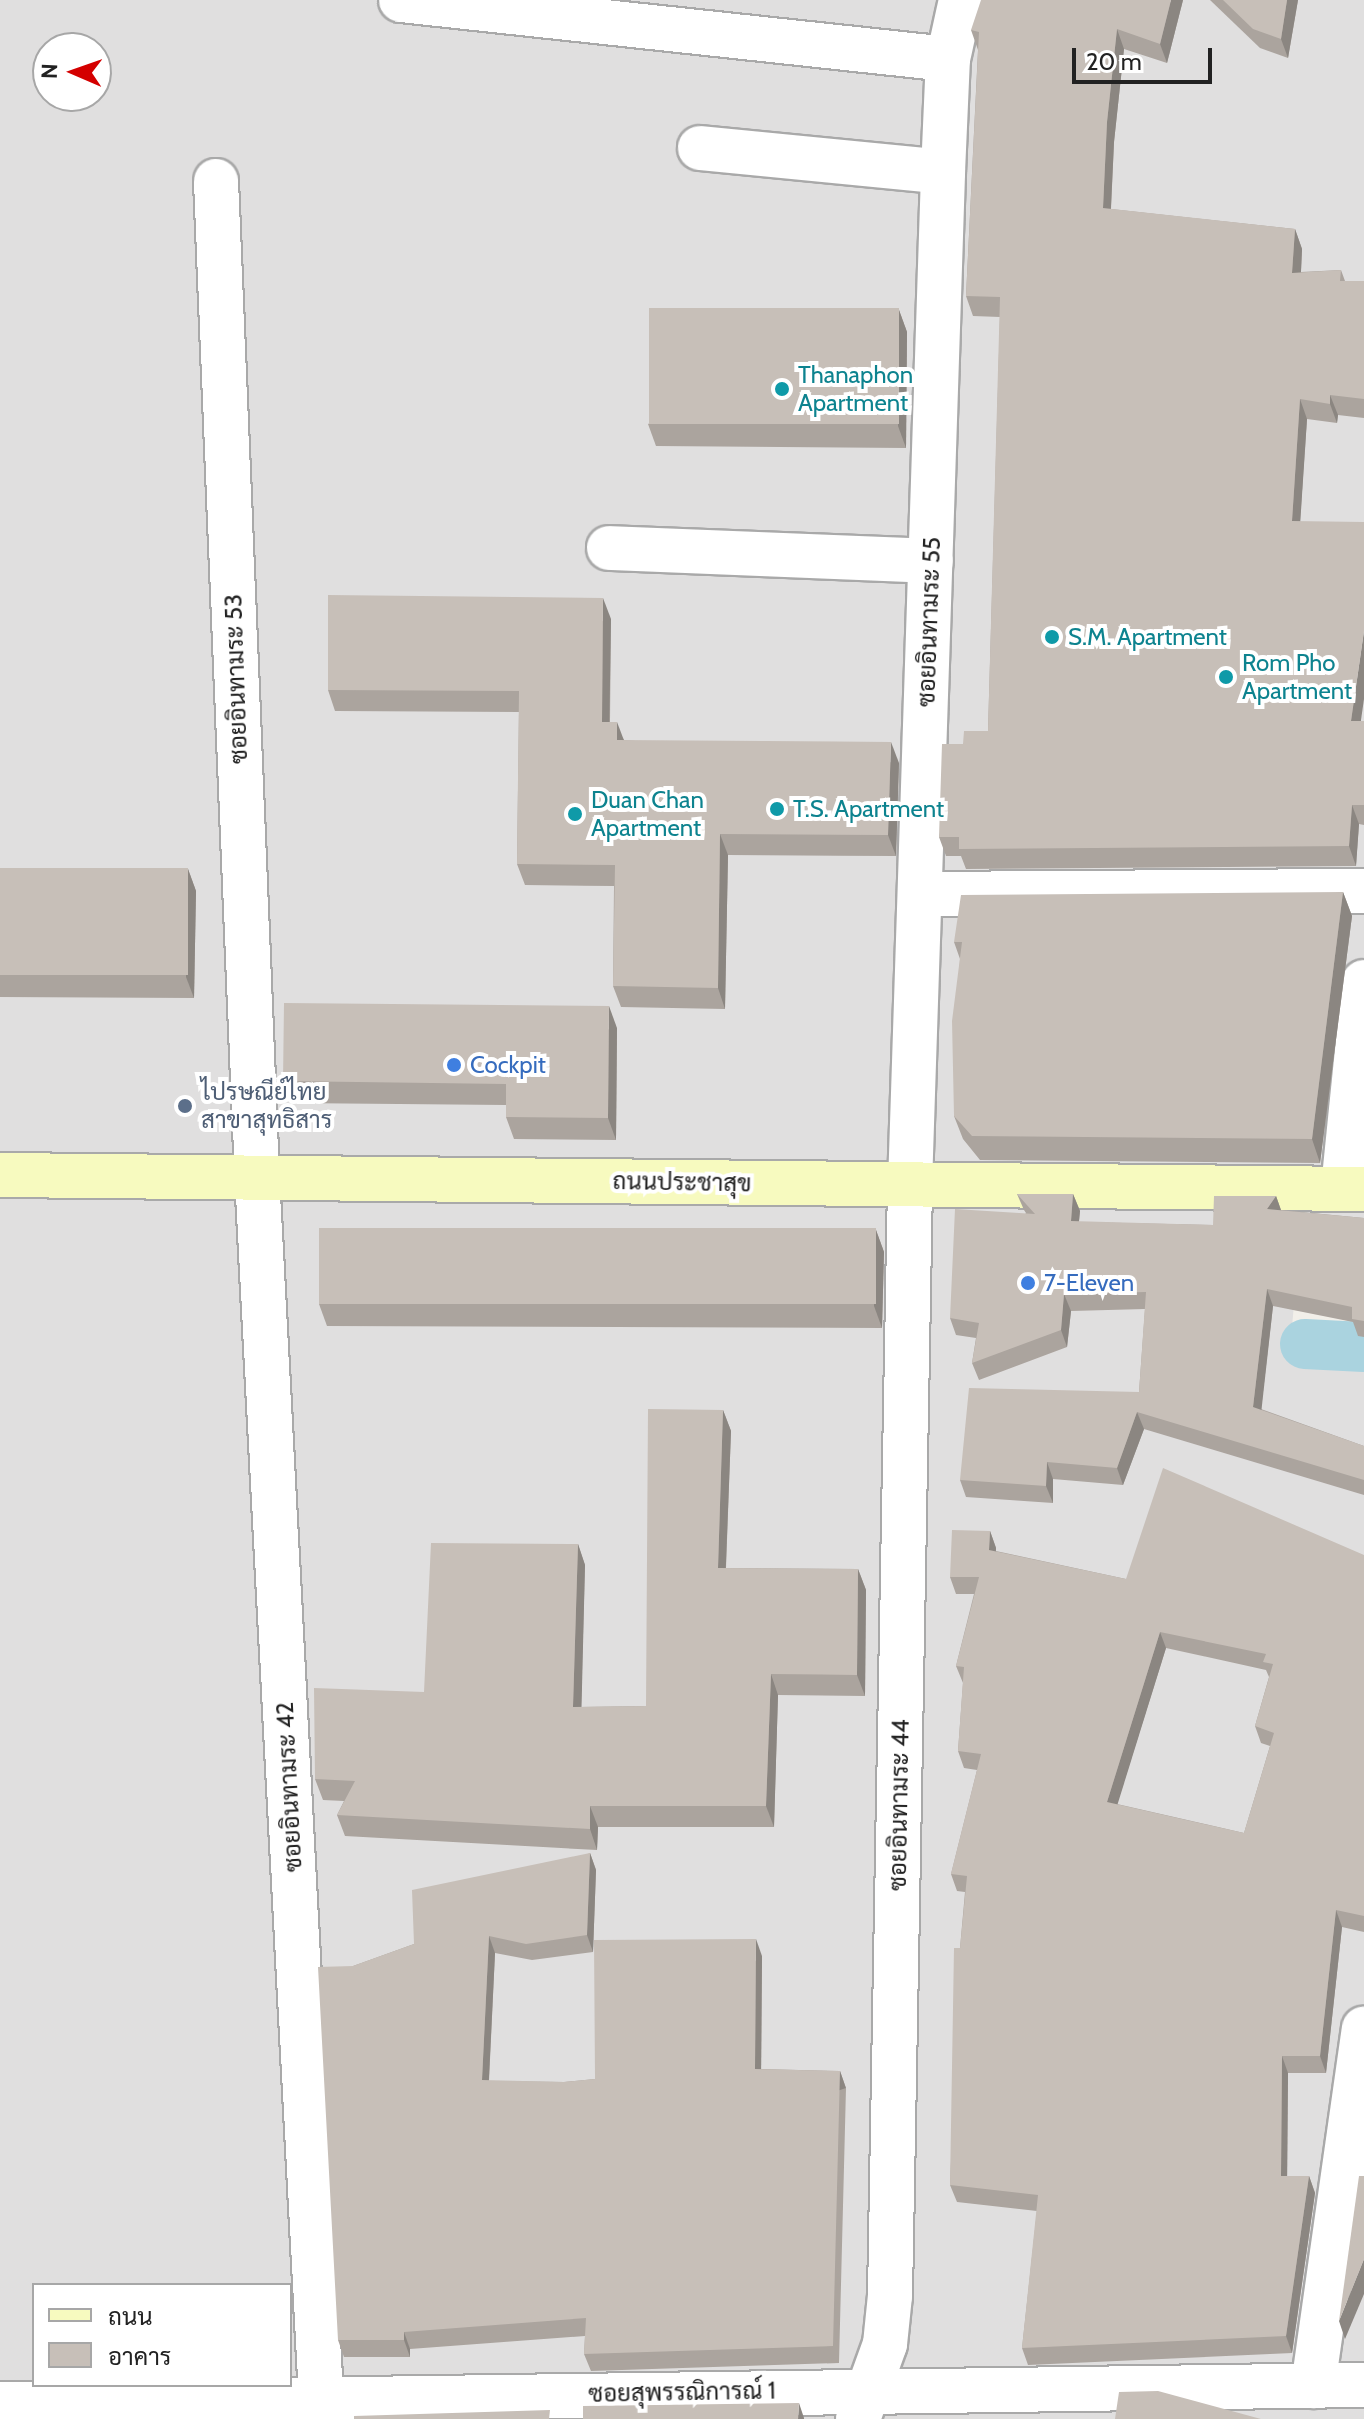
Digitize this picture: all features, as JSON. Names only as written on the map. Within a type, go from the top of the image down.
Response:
[{"type":"street","points":[[401,0],[650,15],[948,59]]},
{"type":"street","name":"ซอยอินทามระ 55","points":[[910,1185],[943,172],[948,59],[961,0]]},
{"type":"street","points":[[700,148],[943,172]]},
{"type":"street","name":"ซอยอินทามระ 53","points":[[216,181],[257,1176]]},
{"type":"street","points":[[609,548],[931,561]]},
{"type":"street","points":[[921,894],[1364,891]]},
{"type":"street","points":[[1353,1188],[1364,982]]},
{"type":"street","name":"ถนนประชาสุข","points":[[0,1175],[1353,1188]]},
{"type":"street","name":"ซอยอินทามระ 42","points":[[257,1176],[321,2398]]},
{"type":"street","name":"ซอยอินทามระ 44","points":[[865,2405],[890,2296],[910,1185]]},
{"type":"street","points":[[1313,2386],[1364,2029]]},
{"type":"street","name":"ซอยสุพรรณิการณ์ 1","points":[[0,2404],[321,2398],[865,2405],[1364,2385]]},
{"type":"shaded area","points":[[0,0],[1364,0],[1364,1326],[1294,1304],[1290,1350],[1364,1355],[1364,2419],[0,2419]]},
{"type":"building","points":[[981,0],[1171,0],[1160,44],[1117,29],[1107,122],[1103,208],[1295,229],[1292,273],[1341,270],[1340,281],[1364,281],[1364,399],[1330,395],[1330,404],[1300,399],[1292,521],[1364,522],[1364,631],[1351,721],[1364,721],[1364,805],[1352,805],[1349,846],[959,849],[959,837],[939,837],[942,744],[963,744],[964,731],[988,731],[1000,297],[966,296],[979,32],[971,30]]},
{"type":"building","points":[[1223,0],[1287,0],[1281,39],[1253,29]]},
{"type":"building","name":"Thanaphon Apartment","points":[[649,308],[899,308],[899,424],[649,424]]},
{"type":"building","points":[[328,595],[603,598],[602,722],[617,722],[617,740],[891,742],[888,835],[720,834],[718,988],[613,986],[615,865],[517,864],[519,691],[328,690]]},
{"type":"building","points":[[0,868],[188,868],[188,975],[0,975]]},
{"type":"building","points":[[1343,892],[1312,1139],[972,1136],[954,1116],[952,1021],[962,942],[954,942],[961,895]]},
{"type":"building","name":"Cockpit","points":[[284,1003],[609,1006],[608,1118],[506,1117],[506,1084],[283,1081]]},
{"type":"building","points":[[1017,1194],[1073,1194],[1071,1221],[1213,1225],[1214,1196],[1276,1196],[1267,1209],[1364,1218],[1364,1321],[1352,1319],[1352,1307],[1267,1289],[1253,1407],[1364,1446],[1364,1480],[1137,1412],[1117,1468],[1047,1462],[1046,1486],[960,1480],[969,1388],[1139,1392],[1146,1292],[1064,1294],[1061,1330],[972,1363],[979,1323],[950,1318],[955,1209],[1035,1214]]},
{"type":"building","points":[[319,1228],[876,1228],[876,1304],[319,1304]]},
{"type":"building","points":[[648,1409],[723,1410],[718,1568],[858,1569],[857,1675],[771,1674],[766,1806],[590,1806],[590,1829],[337,1815],[355,1781],[315,1779],[314,1688],[424,1692],[431,1543],[578,1544],[573,1707],[646,1706]]},
{"type":"building","points":[[1163,1468],[1364,1555],[1364,1916],[1336,1910],[1320,2056],[1282,2056],[1281,2176],[1309,2176],[1286,2336],[1022,2348],[1038,2195],[950,2185],[954,1948],[960,1948],[967,1876],[951,1874],[981,1754],[958,1751],[964,1667],[956,1666],[979,1577],[950,1577],[952,1530],[990,1531],[989,1550],[1126,1579]],"holes":[[[1160,1632],[1266,1654],[1263,1662],[1273,1664],[1255,1726],[1274,1733],[1244,1833],[1107,1802]]]},
{"type":"building","points":[[590,1853],[587,1935],[526,1944],[489,1936],[482,2080],[564,2082],[595,2079],[594,1940],[756,1939],[755,2069],[840,2071],[833,2346],[584,2354],[586,2318],[404,2332],[404,2340],[338,2340],[318,1967],[353,1966],[414,1944],[412,1890]]},
{"type":"building","points":[[1359,2176],[1364,2176],[1364,2259],[1339,2321]]},
{"type":"building","points":[[1158,2391],[1261,2419],[1115,2419],[1119,2392]]},
{"type":"building","points":[[799,2403],[798,2419],[583,2419],[583,2406]]},
{"type":"building","points":[[550,2410],[549,2419],[354,2419],[354,2416]]},
{"type":"waterway","points":[[1305,1344],[1364,1347]]},
{"type":"place","name":"Thanaphon Apartment","points":[[782,389]]},
{"type":"place","name":"S.M. Apartment","points":[[1052,637]]},
{"type":"place","name":"Rom Pho Apartment","points":[[1226,677]]},
{"type":"place","name":"T.S. Apartment","points":[[777,809]]},
{"type":"place","name":"Duan Chan Apartment","points":[[575,814]]},
{"type":"place","name":"Cockpit","points":[[454,1065]]},
{"type":"place","name":"ไปรษณีย์ไทย สาขาสุทธิสาร","points":[[185,1106]]},
{"type":"place","name":"7-Eleven","points":[[1028,1283]]}]
